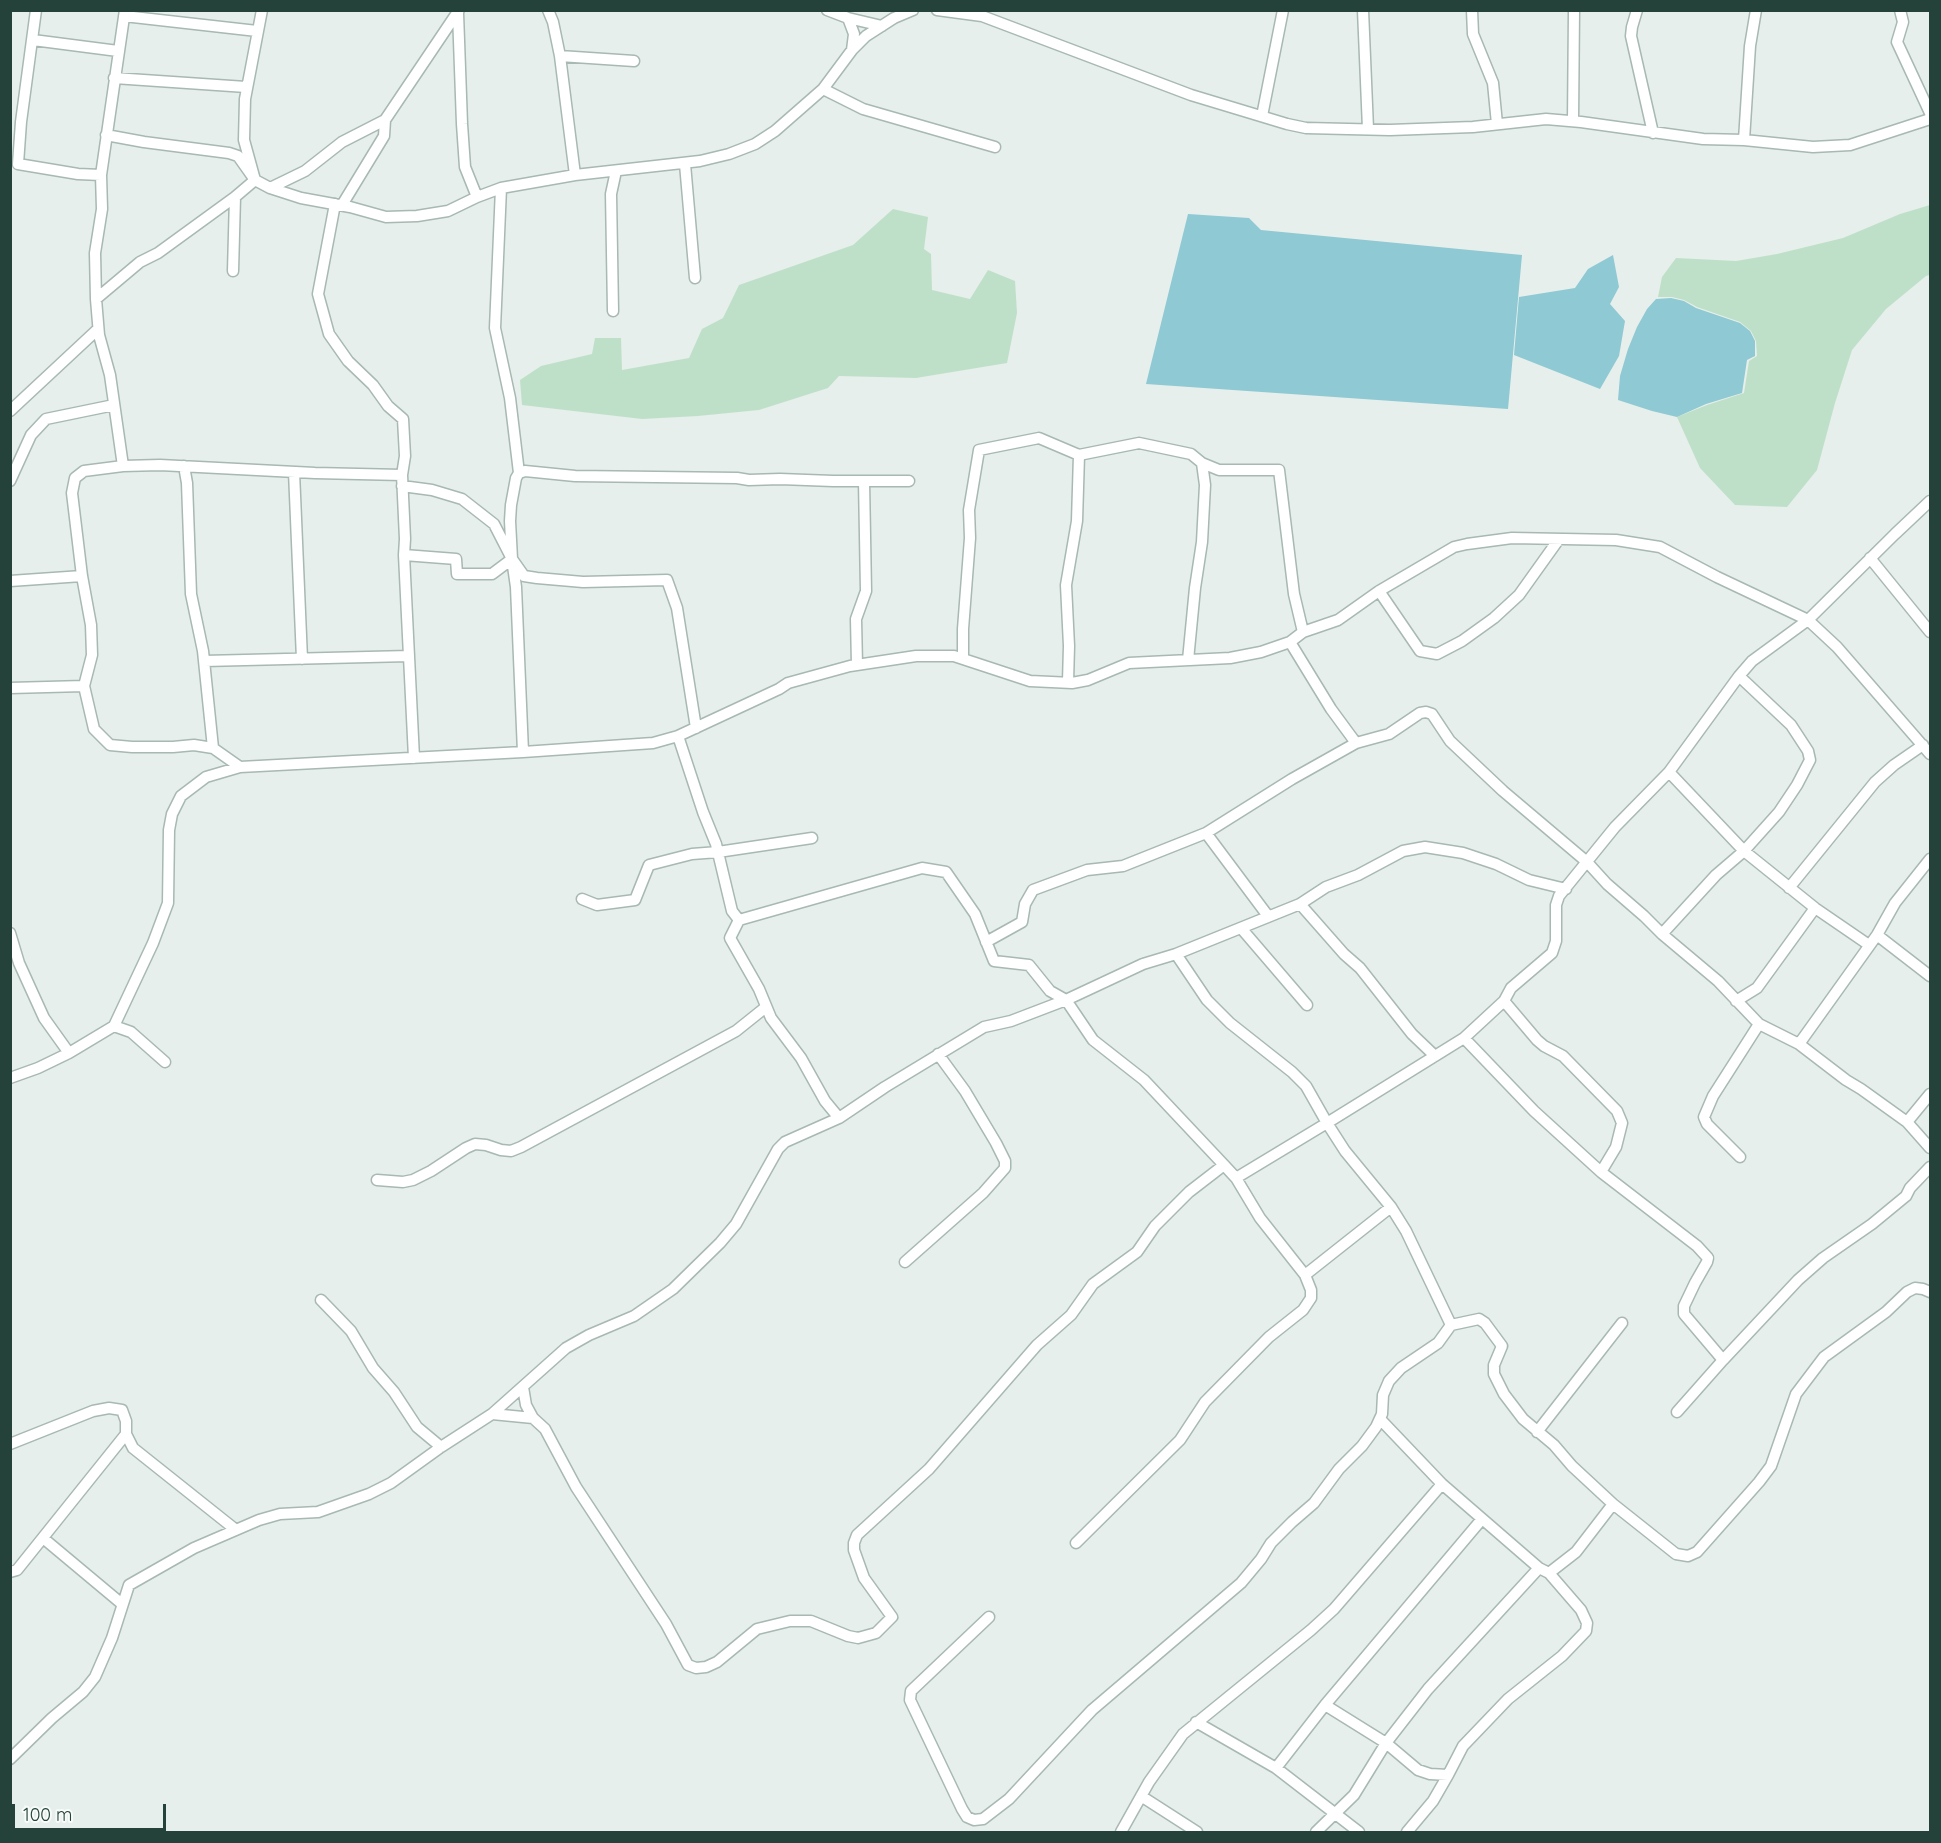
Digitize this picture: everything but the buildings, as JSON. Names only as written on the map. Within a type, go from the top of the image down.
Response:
[{"type":"street","points":[[36,10],[14,164],[78,174],[101,175]]},
{"type":"street","points":[[255,180],[244,140],[246,87],[262,10]]},
{"type":"street","points":[[548,10],[553,22],[560,56],[575,175]]},
{"type":"street","points":[[827,10],[848,18],[882,26]]},
{"type":"street","points":[[106,135],[238,156],[255,180],[270,188],[301,198],[386,217],[417,216],[447,211],[501,188],[575,175],[685,164],[729,154],[755,144],[775,131],[823,89],[852,50],[866,36],[894,18],[914,10]]},
{"type":"street","points":[[937,10],[983,13],[1191,95],[1306,128],[1473,127],[1546,119],[1703,139],[1744,140],[1813,147],[1850,145],[1930,118]]},
{"type":"street","points":[[1262,117],[1282,10]]},
{"type":"street","points":[[1363,10],[1368,129]]},
{"type":"street","points":[[1472,10],[1473,34],[1493,83],[1497,124]]},
{"type":"street","points":[[1573,121],[1574,10]]},
{"type":"street","points":[[1636,10],[1631,36],[1653,133]]},
{"type":"street","points":[[1744,140],[1750,46],[1756,10]]},
{"type":"street","points":[[1900,10],[1903,22],[1897,42],[1930,113]]},
{"type":"street","points":[[270,188],[304,171],[342,142],[385,120],[458,12]]},
{"type":"street","points":[[458,12],[465,167],[477,197]]},
{"type":"street","points":[[123,466],[110,375],[98,329],[95,253],[102,209],[101,175],[124,13],[257,31]]},
{"type":"street","points":[[848,18],[854,34],[852,50]]},
{"type":"street","points":[[33,40],[118,51]]},
{"type":"street","points":[[560,56],[634,61]]},
{"type":"street","points":[[114,78],[246,87]]},
{"type":"street","points":[[823,89],[863,110],[995,147]]},
{"type":"street","points":[[385,120],[384,136],[338,205],[318,294],[329,334],[348,361],[373,385],[388,406],[403,418],[404,555],[414,758]]},
{"type":"street","points":[[685,164],[695,278]]},
{"type":"street","points":[[613,311],[611,194],[616,171]]},
{"type":"street","points":[[96,300],[140,262],[158,253],[255,180]]},
{"type":"street","points":[[501,188],[495,328],[510,398],[519,473],[516,478],[510,521],[516,587],[523,753]]},
{"type":"street","points":[[233,271],[235,197]]},
{"type":"street","points":[[11,410],[98,329]]},
{"type":"street","points":[[10,481],[31,435],[46,418],[114,405]]},
{"type":"street","points":[[963,659],[970,538],[969,510],[979,450],[1039,438],[1079,455],[1140,443],[1191,454],[1202,463],[1219,470],[1279,470],[1294,594],[1303,632]]},
{"type":"street","points":[[1068,682],[1066,585],[1077,521],[1079,455]]},
{"type":"street","points":[[1188,660],[1202,542],[1205,485],[1202,463]]},
{"type":"street","points":[[240,767],[213,748],[194,745],[132,747],[110,745],[94,729],[84,686],[92,655],[91,625],[82,576],[72,493],[75,478],[84,471],[123,466],[160,465],[294,472],[402,481],[462,499],[494,524],[512,559],[524,576],[583,582],[667,580],[676,608],[696,728]]},
{"type":"street","points":[[184,466],[187,483],[191,594],[204,661],[213,748]]},
{"type":"street","points":[[519,473],[525,471],[575,476],[749,480],[909,481]]},
{"type":"street","points":[[294,472],[302,658]]},
{"type":"street","points":[[857,665],[856,619],[866,591],[864,481]]},
{"type":"street","points":[[1236,1178],[1328,1124],[1464,1038],[1504,1001],[1511,988],[1551,952],[1556,941],[1556,905],[1559,896],[1615,827],[1669,772],[1739,676],[1752,661],[1808,620],[1930,501]]},
{"type":"street","points":[[10,1078],[69,1053],[114,1026],[153,943],[168,903],[169,830],[172,814],[181,796],[206,777],[240,767],[523,753],[653,743],[696,728],[788,683],[857,665],[916,656],[954,656],[1030,681],[1068,682],[1088,680],[1129,663],[1230,658],[1290,642],[1303,632],[1338,621],[1379,591],[1454,548],[1512,538],[1616,540],[1660,547],[1808,620],[1837,647],[1927,749],[1894,765],[1865,792],[1789,888]]},
{"type":"street","points":[[1379,591],[1420,651],[1437,654],[1462,641],[1494,618],[1519,595],[1559,539]]},
{"type":"street","points":[[404,555],[456,559],[457,574],[492,574],[512,559]]},
{"type":"street","points":[[1870,558],[1930,632]]},
{"type":"street","points":[[10,581],[82,576]]},
{"type":"street","points":[[1290,642],[1331,709],[1356,743]]},
{"type":"street","points":[[204,661],[409,656]]},
{"type":"street","points":[[1662,934],[1716,875],[1744,850],[1779,812],[1810,760],[1808,752],[1791,725],[1739,676]]},
{"type":"street","points":[[10,688],[84,686]]},
{"type":"street","points":[[986,942],[1022,922],[1025,904],[1033,890],[1087,870],[1123,866],[1206,833],[1292,779],[1356,743],[1389,734],[1420,713],[1426,712],[1432,714],[1450,741],[1503,791],[1587,862],[1607,884],[1662,934],[1718,981],[1759,1024],[1799,1044],[1845,1080],[1906,1122],[1930,1148]]},
{"type":"street","points":[[678,736],[718,852],[732,911],[739,921]]},
{"type":"street","points":[[1669,772],[1744,850],[1815,908],[1869,945]]},
{"type":"street","points":[[1206,833],[1268,916]]},
{"type":"street","points":[[582,899],[597,905],[635,900],[649,865],[692,854],[812,838]]},
{"type":"street","points":[[10,1759],[52,1718],[83,1692],[95,1677],[112,1638],[129,1585],[194,1548],[236,1530],[280,1514],[318,1512],[369,1494],[391,1483],[492,1414],[566,1348],[634,1316],[673,1288],[720,1243],[736,1224],[778,1149],[785,1142],[839,1118],[984,1027],[1011,1021],[1066,1000],[1143,964],[1176,954],[1300,904],[1326,887],[1358,875],[1403,850],[1425,847],[1476,856],[1529,880],[1566,890]]},
{"type":"street","points":[[1799,1044],[1877,935],[1895,903],[1930,859]]},
{"type":"street","points":[[839,1118],[825,1101],[801,1058],[766,1007],[759,989],[730,938],[739,921],[922,868],[946,872],[975,914],[994,961],[1029,965],[1050,991],[1066,1000],[1094,1040],[1144,1080],[1236,1178],[1260,1218],[1305,1275],[1311,1290],[1311,1298],[1303,1310],[1269,1337],[1205,1402],[1180,1440],[1076,1543]]},
{"type":"street","points":[[1300,904],[1344,954],[1360,968],[1412,1034],[1434,1056]]},
{"type":"street","points":[[1736,1001],[1756,988],[1815,908]]},
{"type":"street","points":[[1241,928],[1307,1005]]},
{"type":"street","points":[[10,933],[19,963],[44,1018],[69,1053]]},
{"type":"street","points":[[1877,935],[1930,975]]},
{"type":"street","points":[[1176,954],[1207,1000],[1230,1023],[1292,1072],[1306,1086],[1345,1151],[1391,1207],[1406,1231],[1451,1324]]},
{"type":"street","points":[[1504,1001],[1537,1040],[1563,1056],[1617,1111],[1622,1123],[1616,1147],[1601,1172]]},
{"type":"street","points":[[376,1180],[403,1182],[413,1180],[475,1144],[501,1150],[520,1148],[736,1031],[766,1007]]},
{"type":"street","points":[[1740,1157],[1707,1124],[1704,1117],[1713,1096],[1759,1024]]},
{"type":"street","points":[[114,1026],[131,1032],[165,1062]]},
{"type":"street","points":[[1464,1038],[1534,1111],[1601,1172],[1696,1246],[1708,1258],[1684,1306],[1684,1314],[1723,1359]]},
{"type":"street","points":[[905,1262],[983,1193],[1005,1168],[1005,1161],[996,1143],[965,1091],[938,1054]]},
{"type":"street","points":[[1906,1122],[1930,1094]]},
{"type":"street","points":[[523,1387],[526,1405],[533,1418],[545,1429],[576,1487],[666,1624],[688,1665],[696,1668],[706,1667],[717,1662],[757,1629],[790,1621],[811,1621],[858,1638],[876,1633],[892,1617],[864,1578],[854,1550],[857,1535],[929,1469],[1037,1345],[1071,1315],[1093,1284],[1131,1257],[1155,1226],[1224,1165]]},
{"type":"street","points":[[1677,1412],[1723,1359],[1798,1280],[1823,1258],[1872,1224],[1906,1196],[1910,1188],[1930,1167]]},
{"type":"street","points":[[1305,1275],[1391,1207]]},
{"type":"street","points":[[989,1617],[911,1691],[910,1700],[962,1809],[967,1817],[974,1820],[983,1819],[1009,1799],[1092,1710],[1241,1583],[1271,1543],[1314,1503],[1339,1469],[1362,1446],[1380,1419],[1383,1395],[1389,1381],[1401,1368],[1438,1343],[1451,1324],[1479,1319],[1485,1323],[1502,1346],[1494,1365],[1494,1374],[1504,1394],[1523,1419],[1554,1445],[1572,1466],[1613,1504],[1676,1554],[1688,1556],[1697,1552],[1760,1482],[1771,1466],[1796,1394],[1824,1358],[1886,1312],[1907,1292],[1915,1288],[1923,1288],[1930,1293]]},
{"type":"street","points":[[321,1300],[351,1330],[373,1368],[394,1392],[417,1426],[441,1447]]},
{"type":"street","points":[[1537,1432],[1622,1323]]},
{"type":"street","points":[[10,1444],[93,1411],[109,1408],[122,1410],[126,1420],[126,1434],[133,1448],[236,1530]]},
{"type":"street","points":[[492,1414],[533,1418]]},
{"type":"street","points":[[1380,1419],[1442,1484],[1544,1570],[1581,1610],[1587,1623],[1586,1631],[1562,1656],[1508,1699],[1462,1746],[1433,1801],[1407,1833]]},
{"type":"street","points":[[10,1572],[17,1570],[126,1434]]},
{"type":"street","points":[[1121,1833],[1140,1796],[1183,1734],[1334,1609],[1442,1484]]},
{"type":"street","points":[[1316,1833],[1354,1796],[1386,1743],[1428,1689],[1544,1570],[1576,1552],[1613,1504]]},
{"type":"street","points":[[1276,1768],[1325,1705],[1482,1519]]},
{"type":"street","points":[[42,1538],[122,1604]]},
{"type":"street","points":[[1325,1705],[1386,1743],[1418,1770],[1430,1774],[1448,1775]]},
{"type":"street","points":[[1196,1722],[1276,1768],[1359,1833]]},
{"type":"street","points":[[1140,1796],[1197,1833]]},
{"type":"green space","points":[[1930,205],[1930,275],[1886,309],[1852,350],[1817,470],[1787,507],[1735,505],[1700,468],[1677,417],[1744,393],[1749,361],[1757,356],[1756,341],[1751,331],[1740,322],[1684,300],[1658,297],[1662,277],[1676,258],[1736,261],[1777,254],[1843,238],[1900,214]]},
{"type":"green space","points":[[893,209],[928,217],[924,249],[931,254],[932,290],[970,299],[988,270],[1015,281],[1017,313],[1007,363],[916,378],[839,376],[828,388],[759,410],[698,416],[642,419],[522,405],[520,380],[541,366],[592,354],[595,338],[621,338],[622,370],[689,358],[702,329],[723,318],[739,285],[853,245]]},
{"type":"water","points":[[1188,214],[1249,218],[1261,230],[1522,255],[1508,409],[1146,384]]},
{"type":"water","points":[[1613,255],[1619,287],[1610,304],[1625,321],[1619,356],[1600,389],[1514,355],[1519,297],[1575,288],[1588,269]]},
{"type":"water","points":[[1671,298],[1740,323],[1750,331],[1755,341],[1755,356],[1747,360],[1742,393],[1706,404],[1677,417],[1618,400],[1620,376],[1637,327],[1647,309],[1656,299]]}]
